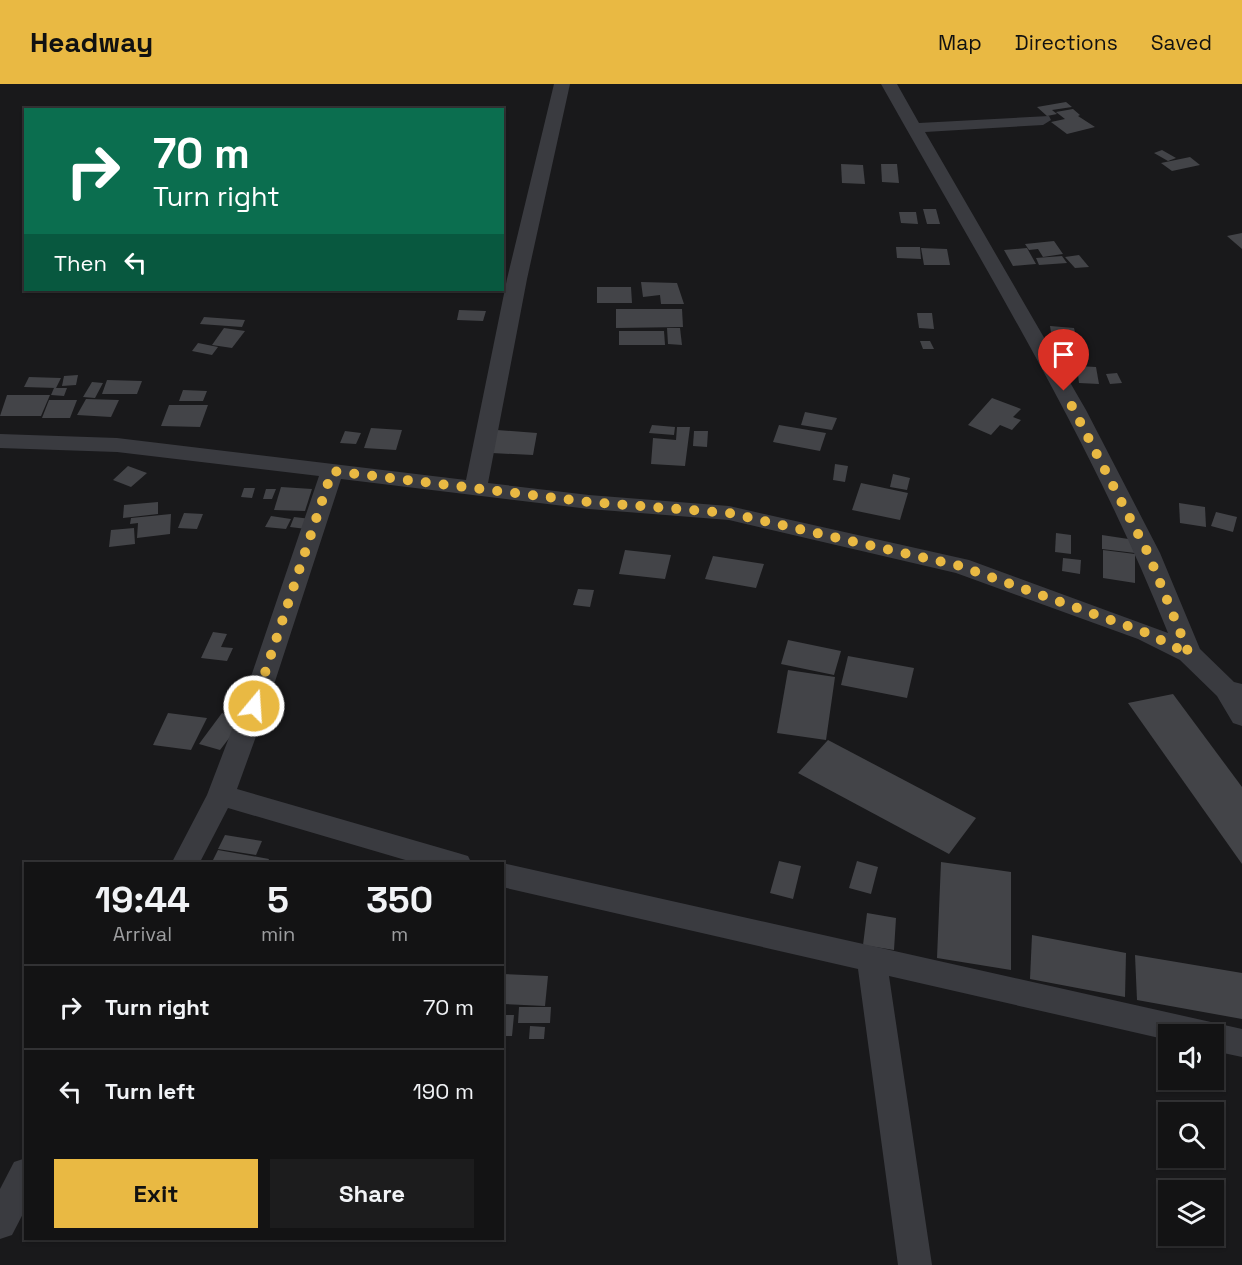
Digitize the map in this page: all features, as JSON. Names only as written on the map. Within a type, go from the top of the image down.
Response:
[{"type":"street","points":[[476,488],[517,279],[562,84]]},
{"type":"street","points":[[889,84],[1075,410],[1148,553],[1189,654]]},
{"type":"street","points":[[914,128],[1043,120]]},
{"type":"street","points":[[0,441],[117,445],[589,502],[729,513],[960,566],[1147,633],[1189,654],[1234,691],[1242,716]]},
{"type":"street","points":[[186,862],[221,795],[332,471]]},
{"type":"street","points":[[221,795],[451,862]]},
{"type":"street","points":[[504,875],[1159,1024]]},
{"type":"street","points":[[872,959],[915,1265]]},
{"type":"street","points":[[1224,1038],[1242,1043]]},
{"type":"street","points":[[0,1223],[24,1177]]},
{"type":"building","points":[[1066,102],[1072,107],[1052,110],[1057,114],[1047,116],[1037,107]]},
{"type":"building","points":[[1073,109],[1080,115],[1078,116],[1095,127],[1067,134],[1051,122],[1065,119],[1056,112]]},
{"type":"building","points":[[1162,150],[1176,158],[1168,161],[1154,153]]},
{"type":"building","points":[[1190,157],[1200,165],[1172,171],[1161,163]]},
{"type":"building","points":[[841,164],[863,165],[865,184],[842,183]]},
{"type":"building","points":[[881,164],[897,164],[899,183],[882,182]]},
{"type":"building","points":[[923,209],[936,209],[940,224],[927,224]]},
{"type":"building","points":[[899,212],[916,212],[918,224],[901,223]]},
{"type":"building","points":[[1242,233],[1242,249],[1227,236]]},
{"type":"building","points":[[1054,241],[1063,254],[1043,257],[1038,249],[1029,250],[1025,244]]},
{"type":"building","points":[[896,247],[920,247],[921,259],[897,258]]},
{"type":"building","points":[[921,248],[947,249],[950,265],[924,265]]},
{"type":"building","points":[[1027,248],[1036,264],[1013,266],[1004,250]]},
{"type":"building","points":[[1079,255],[1089,267],[1075,268],[1065,257]]},
{"type":"building","points":[[1062,256],[1067,263],[1039,265],[1036,258]]},
{"type":"building","points":[[641,282],[677,283],[684,304],[661,304],[660,295],[643,297]]},
{"type":"building","points":[[597,287],[631,287],[632,303],[597,303]]},
{"type":"building","points":[[616,309],[682,309],[683,327],[616,328]]},
{"type":"building","points":[[459,310],[486,311],[483,321],[457,320]]},
{"type":"building","points":[[917,313],[932,313],[934,329],[919,328]]},
{"type":"building","points":[[204,317],[245,320],[242,327],[200,324]]},
{"type":"building","points":[[1050,326],[1074,328],[1078,346],[1053,345]]},
{"type":"building","points":[[224,328],[245,331],[232,348],[212,345]]},
{"type":"building","points":[[667,328],[680,328],[682,345],[668,344]]},
{"type":"building","points":[[619,331],[664,331],[665,345],[619,345]]},
{"type":"building","points":[[920,341],[930,341],[934,349],[923,349]]},
{"type":"building","points":[[198,343],[218,347],[212,355],[192,351]]},
{"type":"building","points":[[1077,366],[1096,367],[1099,384],[1079,383]]},
{"type":"building","points":[[1117,373],[1122,383],[1110,384],[1106,374]]},
{"type":"building","points":[[78,375],[76,385],[62,386],[64,376]]},
{"type":"building","points":[[29,377],[61,378],[56,388],[24,387]]},
{"type":"building","points":[[107,380],[142,381],[137,394],[102,394]]},
{"type":"building","points":[[92,382],[103,383],[95,398],[83,397]]},
{"type":"building","points":[[54,388],[67,388],[64,396],[51,395]]},
{"type":"building","points":[[183,390],[207,391],[203,401],[179,401]]},
{"type":"building","points":[[7,395],[50,395],[41,416],[0,416]]},
{"type":"building","points":[[992,398],[1021,409],[1013,417],[1021,420],[1012,430],[1000,425],[991,435],[968,425]]},
{"type":"building","points":[[86,399],[119,400],[111,417],[77,415]]},
{"type":"building","points":[[49,400],[77,400],[70,418],[42,418]]},
{"type":"building","points":[[169,405],[208,405],[200,427],[161,426]]},
{"type":"building","points":[[805,412],[837,418],[832,430],[801,425]]},
{"type":"building","points":[[652,425],[675,427],[674,435],[649,433]]},
{"type":"building","points":[[779,425],[826,433],[820,451],[773,442]]},
{"type":"building","points":[[677,427],[690,427],[685,466],[651,464],[653,438],[676,440]]},
{"type":"building","points":[[371,428],[402,430],[396,450],[364,448]]},
{"type":"building","points":[[497,430],[537,433],[533,455],[492,453]]},
{"type":"building","points":[[345,431],[361,433],[356,444],[340,443]]},
{"type":"building","points":[[694,431],[708,431],[707,447],[693,446]]},
{"type":"building","points":[[835,464],[848,466],[845,482],[833,480]]},
{"type":"building","points":[[128,466],[147,473],[131,487],[113,480]]},
{"type":"building","points":[[893,474],[910,478],[907,490],[890,487]]},
{"type":"building","points":[[861,483],[908,493],[900,520],[852,510]]},
{"type":"building","points":[[281,487],[312,489],[305,511],[274,510]]},
{"type":"building","points":[[244,488],[255,488],[252,498],[241,497]]},
{"type":"building","points":[[266,489],[276,489],[272,499],[263,499]]},
{"type":"building","points":[[158,502],[158,514],[123,518],[124,505]]},
{"type":"building","points":[[1179,503],[1205,507],[1206,527],[1180,523]]},
{"type":"building","points":[[1216,512],[1237,517],[1233,532],[1211,526]]},
{"type":"building","points":[[184,513],[203,514],[197,529],[178,528]]},
{"type":"building","points":[[171,514],[170,534],[137,538],[138,523],[130,524],[131,518]]},
{"type":"building","points":[[271,516],[291,519],[286,529],[265,527]]},
{"type":"building","points":[[294,517],[311,519],[306,529],[290,527]]},
{"type":"building","points":[[134,528],[135,544],[109,547],[111,530]]},
{"type":"building","points":[[1056,533],[1071,535],[1071,554],[1055,552]]},
{"type":"building","points":[[1102,535],[1135,540],[1135,553],[1102,549]]},
{"type":"building","points":[[625,550],[671,555],[665,579],[619,574]]},
{"type":"building","points":[[1103,550],[1135,554],[1135,583],[1103,578]]},
{"type":"building","points":[[713,556],[764,564],[756,588],[705,579]]},
{"type":"building","points":[[1063,558],[1081,560],[1080,574],[1062,571]]},
{"type":"building","points":[[578,589],[594,590],[590,607],[573,605]]},
{"type":"building","points":[[213,632],[227,634],[221,647],[233,648],[227,661],[201,658]]},
{"type":"building","points":[[788,640],[841,651],[834,675],[781,664]]},
{"type":"building","points":[[848,656],[914,668],[907,698],[841,685]]},
{"type":"building","points":[[788,670],[835,677],[826,740],[777,733]]},
{"type":"building","points":[[1173,694],[1242,787],[1242,864],[1128,703]]},
{"type":"building","points":[[168,713],[207,718],[191,750],[153,745]]},
{"type":"building","points":[[222,713],[243,720],[220,750],[199,744]]},
{"type":"building","points":[[828,740],[976,818],[949,854],[798,773]]},
{"type":"building","points":[[225,835],[262,841],[256,855],[218,849]]},
{"type":"building","points":[[218,850],[269,859],[268,862],[212,862]]},
{"type":"building","points":[[779,861],[801,866],[793,899],[770,893]]},
{"type":"building","points":[[857,861],[878,867],[871,894],[849,888]]},
{"type":"building","points":[[941,862],[1011,872],[1011,970],[937,958]]},
{"type":"building","points":[[867,913],[896,918],[894,950],[863,945]]},
{"type":"building","points":[[1032,935],[1126,953],[1125,997],[1030,979]]},
{"type":"building","points":[[1135,955],[1242,973],[1242,1019],[1137,1000]]},
{"type":"building","points":[[504,974],[548,976],[545,1006],[504,1004]]},
{"type":"building","points":[[519,1007],[551,1007],[550,1023],[518,1023]]},
{"type":"building","points":[[504,1015],[514,1015],[512,1036],[504,1036]]},
{"type":"building","points":[[530,1026],[545,1027],[544,1039],[529,1039]]},
{"type":"route","points":[[254,706],[332,471],[589,502],[729,513],[960,566],[1147,633],[1189,654],[1148,553],[1064,391]]}]
